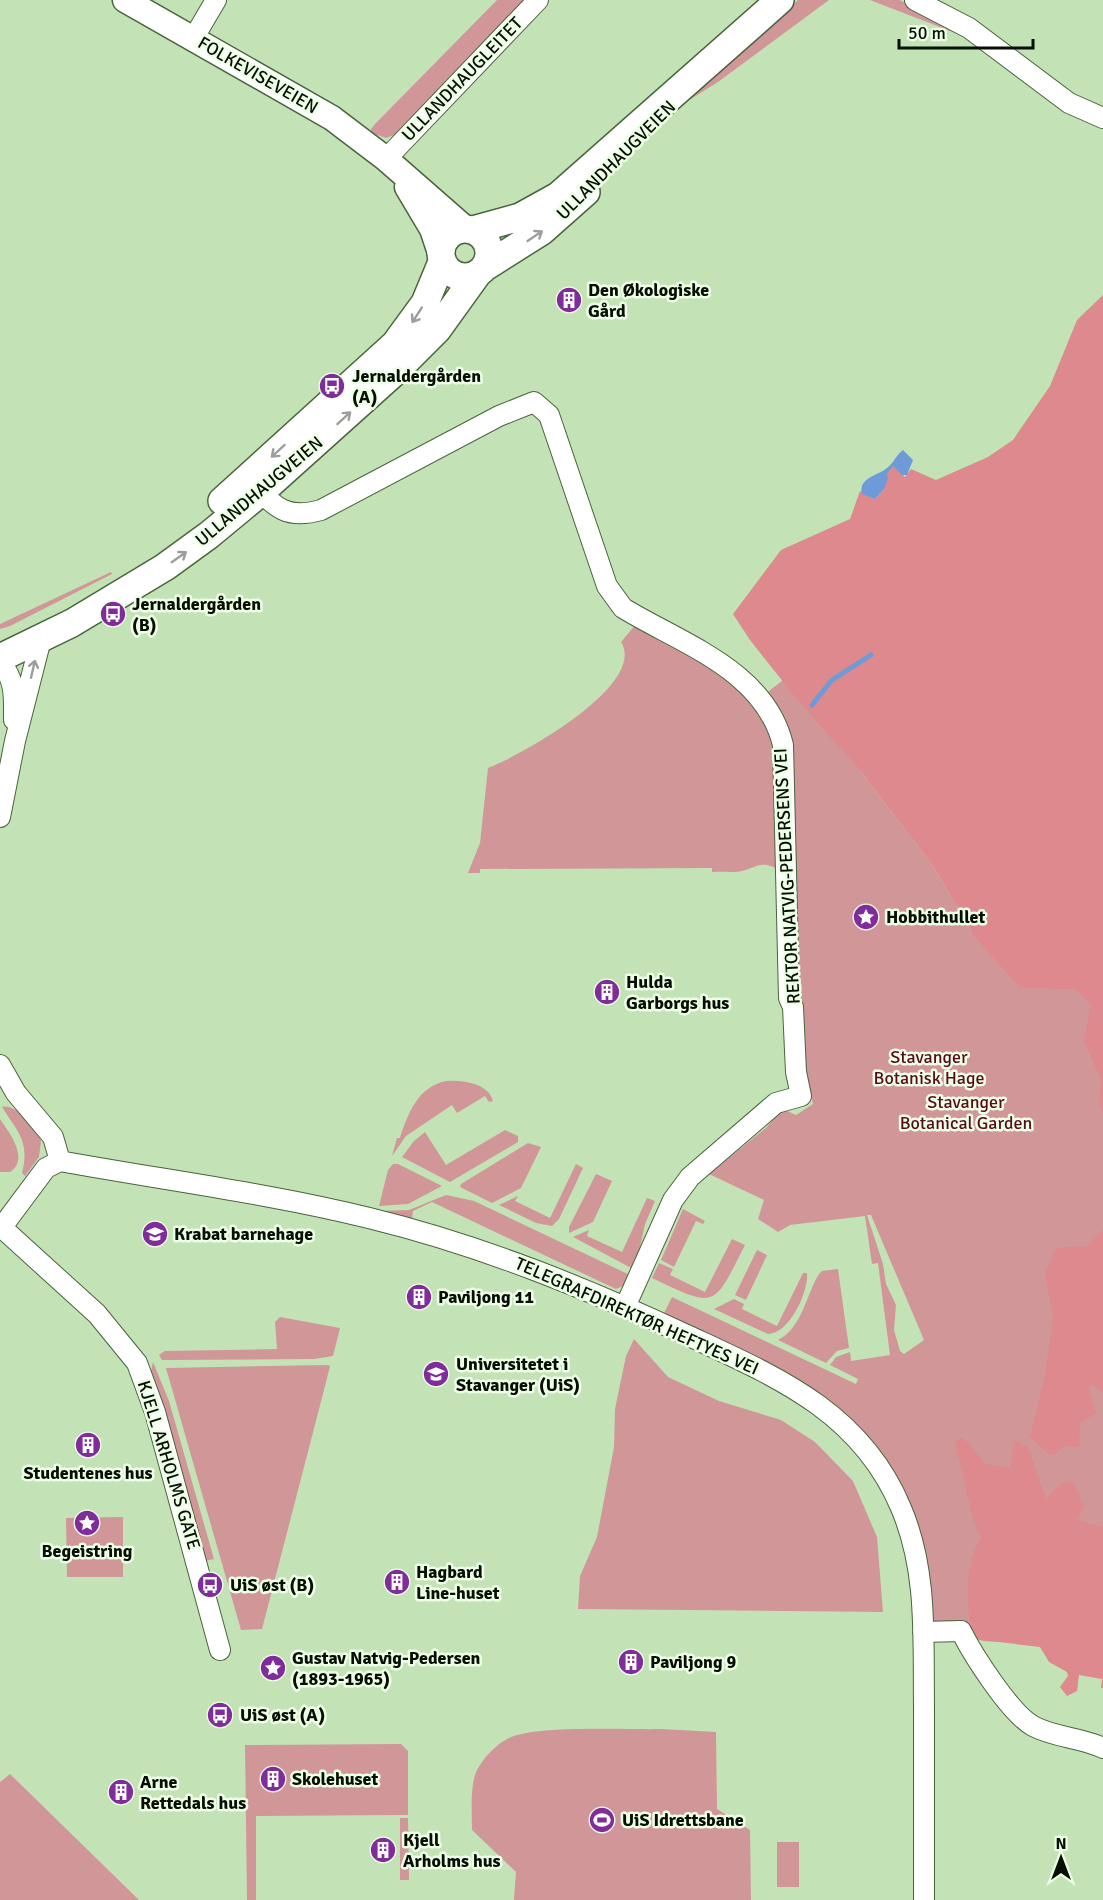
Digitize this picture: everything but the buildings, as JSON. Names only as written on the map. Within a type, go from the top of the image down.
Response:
[{"type":"main road","name":"ULLANDHAUGVEIEN","points":[[469,230],[520,217],[558,196],[780,0]]},
{"type":"main road","name":"ULLANDHAUGVEIEN","points":[[0,660],[41,639],[165,567],[255,485],[429,338],[481,270],[542,231],[569,210],[671,108],[710,64]]},
{"type":"main road","points":[[469,230],[480,234],[488,246],[489,253],[481,270],[464,278],[446,268],[441,257],[448,236],[469,230]]},
{"type":"main road","name":"ULLANDHAUGVEIEN","points":[[0,637],[88,595],[255,485],[394,344],[424,303],[441,257]]},
{"type":"street","name":"FOLKEVISEVEIEN","points":[[125,0],[312,105],[386,159],[469,230]]},
{"type":"street","points":[[194,39],[216,0]]},
{"type":"street","name":"ULLANDHAUGLEITET","points":[[386,159],[538,0]]},
{"type":"street","points":[[915,0],[969,28],[1070,103],[1103,118]]},
{"type":"street","name":"FOLKEVISEVEIEN","points":[[386,159],[418,203],[441,257]]},
{"type":"street","name":"REKTOR NATVIG-PEDERSENS VEI","points":[[255,485],[279,509],[298,515],[321,510],[499,416],[534,402],[549,415],[607,586],[613,597],[623,608],[685,641],[722,664],[752,690],[773,715],[783,745],[789,998],[793,1007],[796,1072],[801,1096],[776,1103],[690,1177],[673,1200],[625,1307]]},
{"type":"street","points":[[0,817],[15,741],[41,639]]},
{"type":"street","points":[[0,660],[11,676],[14,687],[15,741]]},
{"type":"street","points":[[0,1065],[16,1094],[53,1137],[60,1161]]},
{"type":"street","name":"TELEGRAFDIREKTØR HEFTYES VEI","points":[[60,1161],[372,1218],[495,1255],[625,1307],[794,1387],[826,1409],[855,1436],[879,1466],[901,1506],[916,1549],[921,1583],[923,1632],[924,1900]]},
{"type":"street","name":"KJELL ARHOLMS GATE","points":[[60,1161],[46,1168],[1,1226],[108,1324],[137,1363],[155,1412],[220,1650]]},
{"type":"street","points":[[923,1632],[961,1631],[974,1656],[1018,1713],[1031,1725],[1077,1737],[1103,1748]]},
{"type":"green space","points":[[497,0],[528,0],[397,134],[386,138],[372,133],[371,129],[375,124]]},
{"type":"green space","points":[[798,0],[829,0],[718,82],[678,107]]},
{"type":"green space","points":[[870,0],[900,0],[965,36],[958,34]]},
{"type":"green space","points":[[111,572],[112,574],[0,629],[0,624]]},
{"type":"green space","name":"Stavanger Botanical Garden","points":[[637,623],[764,695],[783,680],[862,773],[933,866],[972,933],[1103,973],[1103,1647],[983,1641],[934,1623],[923,1542],[905,1495],[882,1456],[854,1424],[822,1398],[786,1375],[663,1315],[672,1297],[856,1384],[858,1379],[830,1365],[836,1357],[850,1352],[851,1361],[890,1355],[878,1263],[872,1264],[865,1216],[790,1225],[778,1232],[758,1219],[764,1200],[709,1174],[766,1128],[778,1113],[787,1111],[796,1115],[813,1104],[807,1078],[801,1002],[797,996],[779,870],[764,865],[735,872],[712,872],[712,868],[480,869],[480,873],[468,873],[480,843],[488,768],[551,734],[577,717],[599,698],[616,678],[624,659],[621,642]],"holes":[[[867,1215],[871,1215],[924,1340],[904,1354],[900,1351],[894,1330],[896,1305],[886,1284],[883,1264]]]},
{"type":"green space","points":[[446,1081],[467,1082],[480,1086],[486,1090],[493,1101],[489,1102],[485,1096],[457,1113],[452,1105],[406,1136],[392,1156],[397,1138],[400,1138],[407,1119],[421,1095],[436,1084]]},
{"type":"green space","points":[[2,1107],[19,1113],[30,1123],[41,1141],[39,1157],[25,1176],[22,1173],[24,1153],[21,1138]]},
{"type":"green space","points":[[0,1119],[18,1153],[16,1167],[10,1172],[0,1172]]},
{"type":"green space","points":[[505,1130],[518,1136],[518,1142],[450,1182],[402,1157],[414,1141],[425,1132],[446,1165]]},
{"type":"green space","points":[[528,1143],[541,1147],[521,1188],[492,1203],[460,1187],[461,1184]]},
{"type":"green space","points":[[393,1164],[398,1164],[442,1186],[408,1204],[379,1206],[388,1170]]},
{"type":"green space","points":[[576,1164],[583,1168],[559,1219],[552,1226],[536,1223],[499,1205],[518,1196],[515,1201],[550,1218]]},
{"type":"green space","points":[[596,1174],[612,1181],[593,1222],[569,1233],[569,1227]]},
{"type":"green space","points":[[446,1195],[474,1201],[632,1276],[627,1284],[616,1289],[432,1202],[413,1211],[412,1219],[378,1211],[409,1210]]},
{"type":"green space","points":[[647,1198],[655,1201],[645,1224],[635,1270],[573,1237],[589,1230],[587,1236],[622,1252]]},
{"type":"green space","points":[[683,1209],[705,1221],[703,1224],[696,1221],[674,1267],[661,1260]]},
{"type":"green space","points":[[732,1239],[745,1245],[726,1281],[711,1297],[702,1298],[689,1295],[652,1278],[659,1263],[673,1269],[670,1275],[705,1292]]},
{"type":"green space","points":[[757,1250],[767,1255],[746,1300],[735,1295]]},
{"type":"green space","points":[[838,1269],[849,1348],[837,1351],[826,1363],[778,1340],[793,1328],[819,1274],[822,1271]]},
{"type":"green space","points":[[803,1273],[807,1273],[807,1281],[801,1301],[790,1320],[776,1332],[768,1334],[714,1309],[734,1299],[744,1304],[742,1309],[777,1326]]},
{"type":"green space","points":[[280,1317],[340,1328],[333,1356],[314,1359],[162,1360],[159,1355],[165,1351],[277,1349],[275,1322]]},
{"type":"green space","points":[[634,1339],[668,1377],[719,1401],[781,1420],[815,1442],[853,1481],[877,1537],[883,1612],[578,1609],[580,1576],[597,1537],[614,1447],[615,1409],[626,1356]]},
{"type":"green space","points":[[153,1362],[169,1401],[214,1559],[205,1561],[150,1376]]},
{"type":"green space","points":[[330,1366],[325,1386],[262,1629],[241,1630],[166,1368]]},
{"type":"green space","points":[[123,1517],[123,1577],[67,1577],[66,1518]]},
{"type":"green space","name":"UiS Idrettsbane","points":[[661,1729],[716,1732],[717,1809],[750,1830],[751,1900],[514,1900],[516,1872],[472,1830],[473,1782],[477,1770],[489,1753],[509,1738],[539,1731]]},
{"type":"green space","points":[[401,1744],[408,1751],[408,1815],[256,1816],[256,1900],[247,1900],[245,1745]]},
{"type":"green space","points":[[10,1774],[139,1900],[0,1900],[0,1782]]},
{"type":"green space","points":[[400,1818],[408,1818],[409,1880],[400,1880]]},
{"type":"green space","points":[[777,1842],[799,1842],[799,1887],[777,1887]]},
{"type":"shaded area","points":[[1103,295],[1103,1113],[1099,1104],[1101,1079],[1084,1041],[1091,1004],[1075,989],[1020,988],[972,933],[933,866],[862,773],[792,693],[750,640],[733,614],[781,550],[850,519],[860,491],[875,499],[884,489],[886,474],[893,466],[905,477],[911,469],[936,480],[988,457],[1013,440],[1050,386],[1077,320]]},
{"type":"shaded area","points":[[1103,1230],[1103,1392],[1091,1384],[1089,1390],[1096,1413],[1080,1423],[1079,1447],[1064,1446],[1054,1455],[1046,1452],[1030,1437],[1045,1376],[1053,1317],[1045,1274],[1056,1248],[1087,1246]]},
{"type":"shaded area","points":[[961,1438],[969,1443],[985,1464],[1010,1468],[1014,1440],[1028,1447],[1046,1499],[1060,1484],[1073,1481],[1084,1507],[1076,1520],[1103,1527],[1103,1688],[1101,1688],[1102,1679],[1079,1675],[1077,1691],[1067,1696],[1060,1687],[1068,1676],[1067,1672],[1049,1662],[1040,1647],[973,1639],[968,1601],[969,1573],[975,1549],[981,1538],[973,1519],[955,1443]]},
{"type":"water","points":[[903,450],[913,460],[907,475],[902,475],[893,466],[887,474],[888,479],[884,489],[875,499],[862,494],[863,484],[887,468]]},
{"type":"waterway","points":[[812,705],[832,680],[871,655]]},
{"type":"place","name":"Den Økologiske Gård","points":[[569,300]]},
{"type":"place","name":"Jernaldergården (A)","points":[[332,386]]},
{"type":"place","name":"Jernaldergården (B)","points":[[113,614]]},
{"type":"place","name":"Hobbithullet","points":[[866,917]]},
{"type":"place","name":"Hulda Garborgs hus","points":[[607,992]]},
{"type":"place","name":"Krabat barnehage","points":[[155,1234]]},
{"type":"place","name":"Paviljong 11","points":[[419,1297]]},
{"type":"place","name":"Universitetet i Stavanger (UiS)","points":[[436,1374]]},
{"type":"place","name":"Studentenes hus","points":[[88,1445]]},
{"type":"place","name":"Begeistring","points":[[87,1523]]},
{"type":"place","name":"Hagbard Line-huset","points":[[397,1582]]},
{"type":"place","name":"UiS øst (B)","points":[[210,1585]]},
{"type":"place","name":"Paviljong 9","points":[[631,1662]]},
{"type":"place","name":"Gustav Natvig-Pedersen (1893-1965)","points":[[273,1668]]},
{"type":"place","name":"UiS øst (A)","points":[[220,1715]]},
{"type":"place","name":"Skolehuset","points":[[273,1779]]},
{"type":"place","name":"Arne Rettedals hus","points":[[121,1792]]},
{"type":"place","name":"UiS Idrettsbane","points":[[602,1820]]},
{"type":"place","name":"Kjell Arholms hus","points":[[383,1850]]},
{"type":"park label","name":"Stavanger Botanisk Hage","points":[[929,1067]]}]
